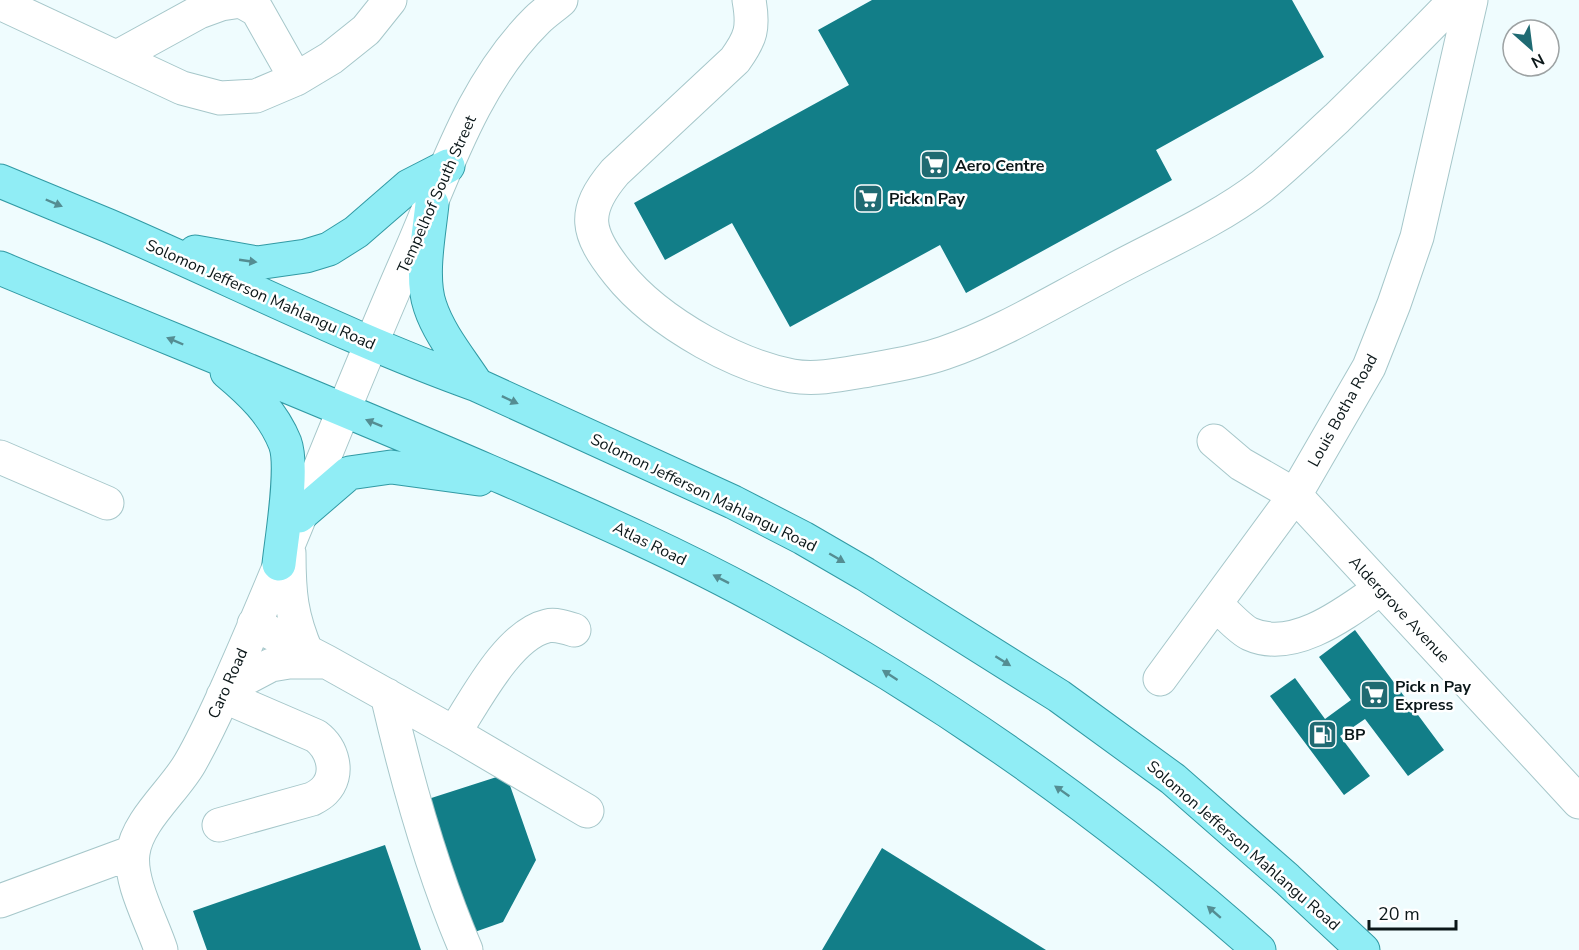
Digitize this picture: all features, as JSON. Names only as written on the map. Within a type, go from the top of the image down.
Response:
[{"type":"main road","points":[[110,227],[196,252],[257,263],[306,256],[329,249],[361,228],[409,186],[448,166]]},
{"type":"main road","name":"Solomon Jefferson Mahlangu Road","points":[[0,181],[110,227],[316,320],[477,385],[733,502],[802,538],[865,574],[1059,696],[1173,779],[1287,879],[1363,950]]},
{"type":"main road","points":[[432,204],[426,286],[429,304],[437,323],[477,385]]},
{"type":"main road","points":[[0,268],[344,410]]},
{"type":"main road","points":[[204,353],[248,389],[264,406],[286,444],[289,541]]},
{"type":"main road","name":"Atlas Road","points":[[344,410],[599,518],[767,603],[868,660],[1066,794],[1172,874],[1258,950]]},
{"type":"main road","points":[[289,541],[349,473],[392,467],[516,483]]},
{"type":"street","points":[[0,3],[182,88],[220,98],[256,96],[296,80],[331,58],[366,30],[390,0]]},
{"type":"street","name":"Tempelhof South Street","points":[[344,410],[475,105],[513,46],[537,19],[561,0]]},
{"type":"street","points":[[749,0],[752,30],[745,46],[735,60],[615,172],[601,189],[592,207],[591,224],[597,242],[629,287],[669,321],[724,353],[772,371],[810,377],[838,375],[911,363],[983,338],[1223,212],[1262,186],[1290,161],[1401,57],[1455,0]]},
{"type":"street","name":"Louis Botha Road","points":[[1160,679],[1295,495],[1369,367],[1417,237],[1471,0]]},
{"type":"street","points":[[117,57],[199,12],[221,4],[241,2],[257,10],[296,80]]},
{"type":"street","name":"Caro Road","points":[[133,852],[151,815],[189,765],[225,692],[344,410]]},
{"type":"street","name":"Aldergrove Avenue","points":[[1214,441],[1241,464],[1295,495],[1579,802]]},
{"type":"street","points":[[0,457],[107,503]]},
{"type":"street","points":[[289,541],[289,585],[295,624],[317,658]]},
{"type":"street","points":[[1215,604],[1249,634],[1274,640],[1298,636],[1328,623],[1381,588]]},
{"type":"street","points":[[254,624],[387,695],[587,811]]},
{"type":"street","points":[[454,733],[507,652],[522,638],[548,625],[574,630]]},
{"type":"street","points":[[225,692],[271,665],[317,658]]},
{"type":"street","points":[[219,825],[312,799],[324,792],[330,783],[333,758],[326,744],[316,736],[225,692]]},
{"type":"street","points":[[387,695],[405,771],[425,837],[466,950]]},
{"type":"street","points":[[0,901],[133,852],[137,886],[161,950]]},
{"type":"building","name":"Aero Centre","points":[[872,0],[1292,0],[1324,57],[1156,150],[1172,180],[966,293],[940,245],[790,327],[732,223],[665,260],[634,203],[849,85],[818,30]]},
{"type":"building","points":[[1355,630],[1444,750],[1408,776],[1365,719],[1340,736],[1370,776],[1344,795],[1270,696],[1295,678],[1325,719],[1351,700],[1319,657]]},
{"type":"building","points":[[506,774],[536,860],[503,922],[469,934],[422,801]]},
{"type":"building","points":[[385,845],[421,950],[207,950],[193,911]]},
{"type":"building","points":[[882,848],[1046,950],[822,950]]},
{"type":"place","name":"Aero Centre","points":[[934,165]]},
{"type":"place","name":"Pick n Pay","points":[[868,198]]},
{"type":"place","name":"Pick n Pay Express","points":[[1374,695]]},
{"type":"place","name":"BP","points":[[1323,734]]}]
